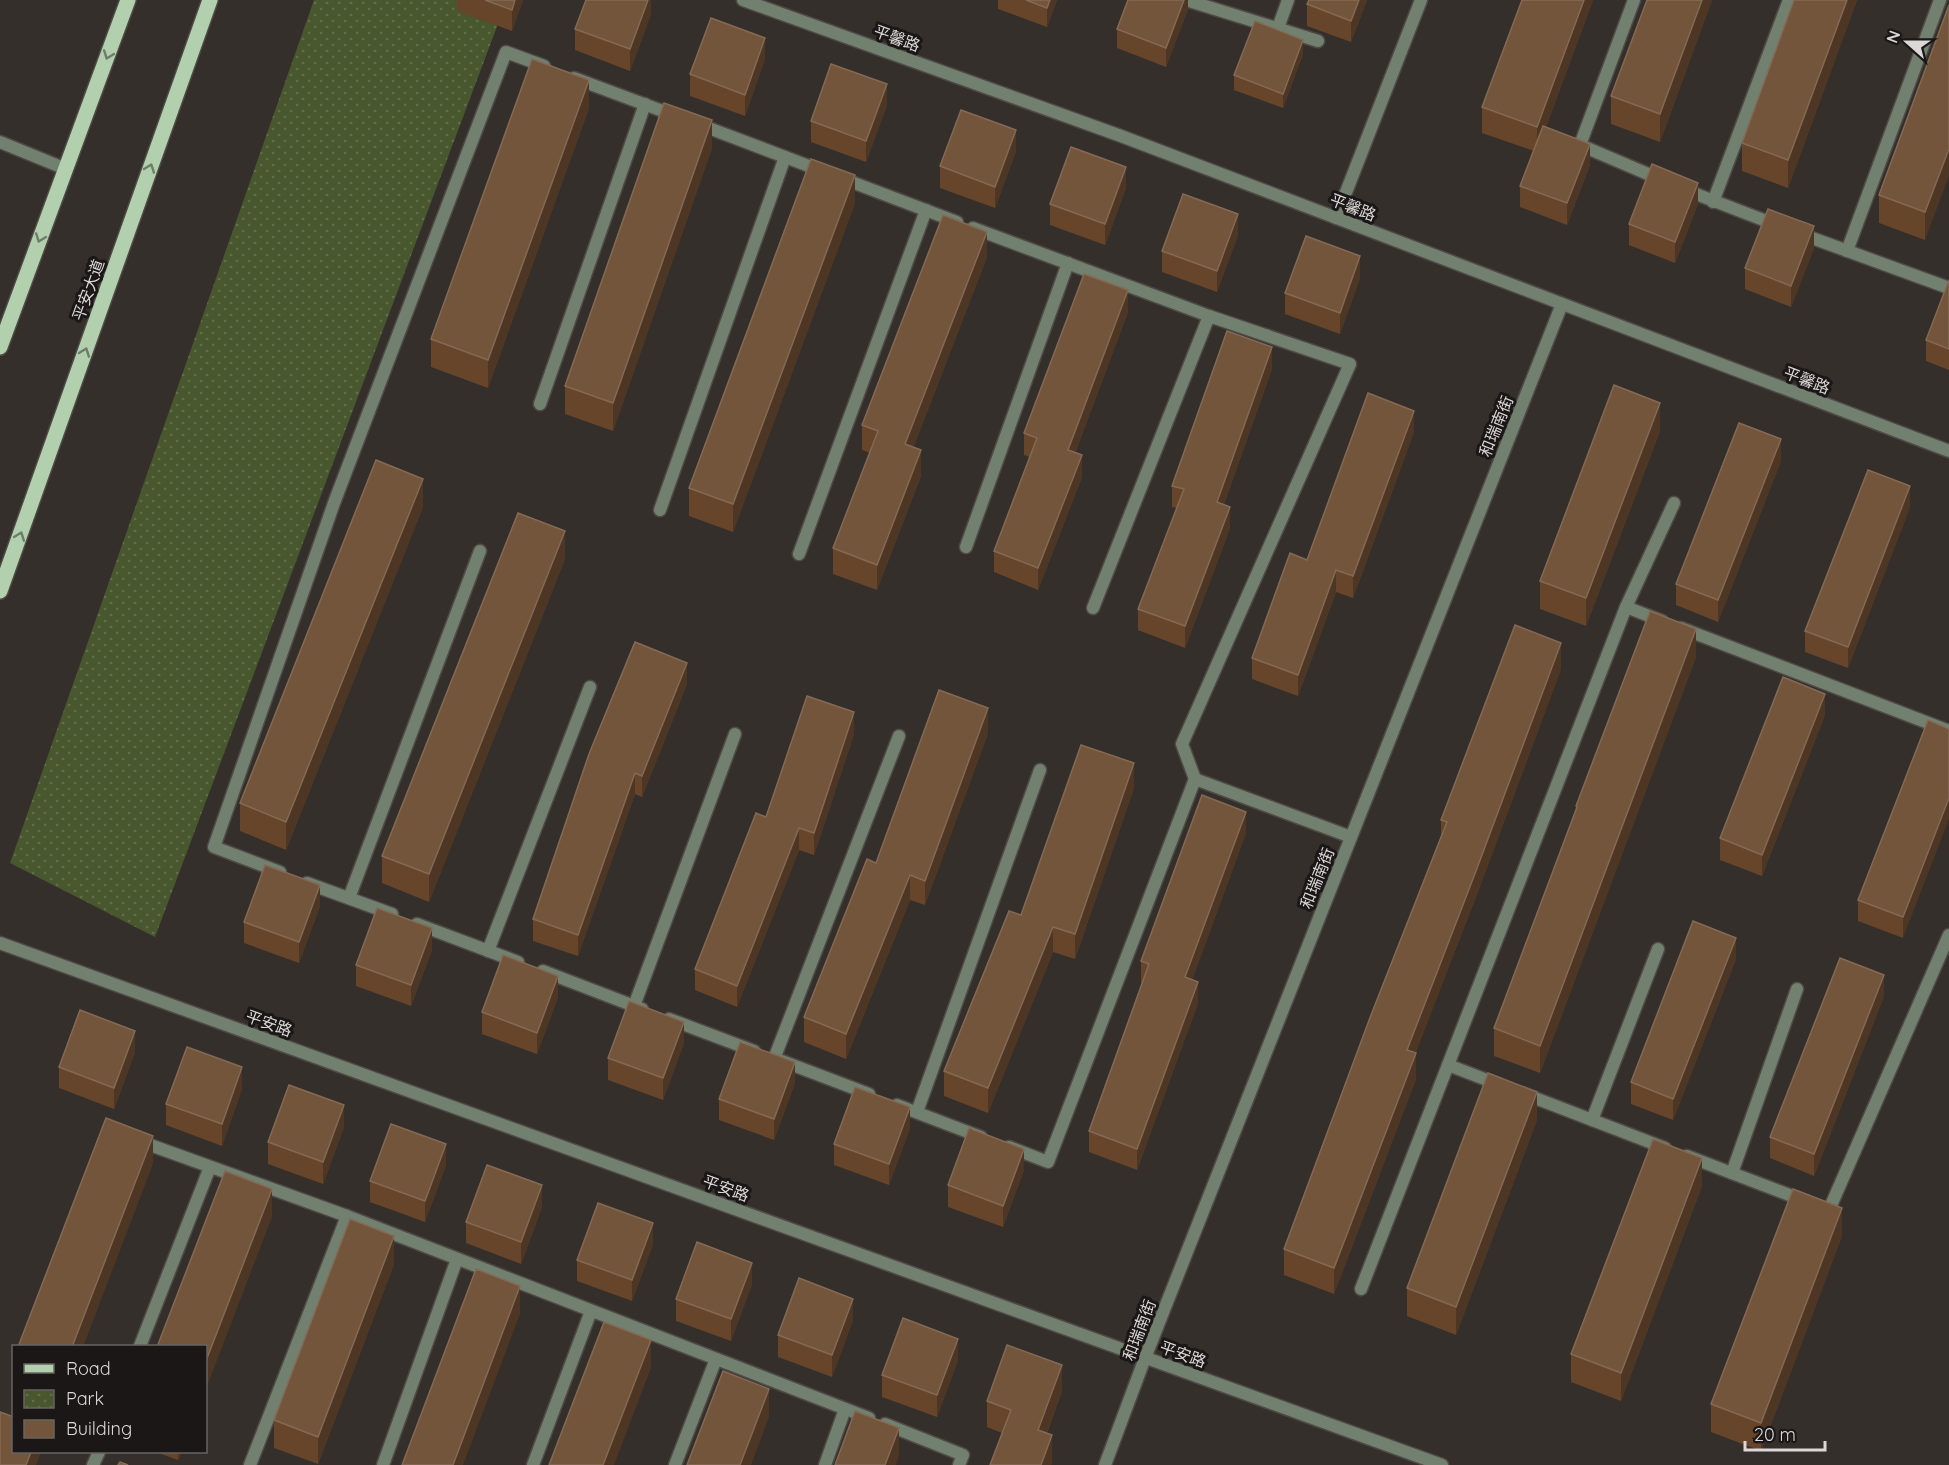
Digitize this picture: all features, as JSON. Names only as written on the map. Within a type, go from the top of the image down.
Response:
[{"type":"main road","points":[[0,347],[128,0]]},
{"type":"main road","name":"平安大道","points":[[0,591],[210,0]]},
{"type":"street","name":"平馨路","points":[[743,0],[1121,136],[1949,451]]},
{"type":"street","points":[[1186,0],[1318,41]]},
{"type":"street","points":[[1278,28],[1288,0]]},
{"type":"street","points":[[1336,218],[1421,0]]},
{"type":"street","points":[[1634,0],[1580,145],[1713,201],[1949,288]]},
{"type":"street","points":[[1713,201],[1789,0]]},
{"type":"street","points":[[1847,251],[1941,0]]},
{"type":"street","points":[[507,52],[785,157],[1209,316],[1350,364],[1182,744],[1195,779],[1048,1162],[214,848],[334,503],[507,52]]},
{"type":"street","points":[[540,404],[645,104]]},
{"type":"street","points":[[0,142],[66,169]]},
{"type":"street","points":[[660,510],[785,157]]},
{"type":"street","points":[[799,554],[926,210]]},
{"type":"street","points":[[966,547],[1068,263]]},
{"type":"street","name":"和瑞南街","points":[[1105,1465],[1145,1358],[1562,304]]},
{"type":"street","points":[[1093,608],[1209,316]]},
{"type":"street","points":[[1361,1288],[1626,607],[1674,503]]},
{"type":"street","points":[[349,898],[480,550]]},
{"type":"street","points":[[1626,607],[1949,731]]},
{"type":"street","points":[[488,951],[590,687]]},
{"type":"street","points":[[634,1006],[735,734]]},
{"type":"street","points":[[774,1059],[899,736]]},
{"type":"street","points":[[916,1112],[1040,770]]},
{"type":"street","points":[[1195,779],[1351,837]]},
{"type":"street","points":[[1448,1065],[1828,1209],[1949,935]]},
{"type":"street","name":"平安路","points":[[0,943],[1442,1465]]},
{"type":"street","points":[[1592,1120],[1658,950]]},
{"type":"street","points":[[1732,1173],[1797,989]]},
{"type":"street","points":[[126,1137],[347,1216],[963,1455],[959,1465]]},
{"type":"street","points":[[141,1345],[210,1167]]},
{"type":"street","points":[[250,1465],[347,1216]]},
{"type":"street","points":[[382,1465],[458,1259]]},
{"type":"street","points":[[533,1465],[591,1311]]},
{"type":"street","points":[[675,1465],[716,1359]]},
{"type":"street","points":[[825,1465],[845,1409]]},
{"type":"green space","points":[[314,0],[507,0],[155,937],[10,863]]},
{"type":"building","points":[[485,0],[515,0],[512,10]]},
{"type":"building","points":[[586,0],[648,0],[630,49],[575,29]]},
{"type":"building","points":[[1026,0],[1050,0],[1047,8]]},
{"type":"building","points":[[1128,0],[1184,0],[1166,48],[1117,29]]},
{"type":"building","points":[[1309,0],[1359,0],[1351,21],[1307,4]]},
{"type":"building","points":[[1522,0],[1584,0],[1537,127],[1482,107]]},
{"type":"building","points":[[1647,0],[1702,0],[1660,114],[1611,96]]},
{"type":"building","points":[[1794,0],[1847,0],[1788,160],[1742,143]]},
{"type":"building","points":[[1949,5],[1949,149],[1925,212],[1879,195]]},
{"type":"building","points":[[711,18],[765,38],[745,95],[690,74]]},
{"type":"building","points":[[1255,21],[1303,40],[1283,94],[1234,75]]},
{"type":"building","points":[[532,59],[589,80],[488,360],[431,339]]},
{"type":"building","points":[[831,64],[887,84],[866,141],[811,121]]},
{"type":"building","points":[[664,103],[712,120],[613,403],[565,386]]},
{"type":"building","points":[[961,110],[1016,130],[995,187],[940,166]]},
{"type":"building","points":[[1543,126],[1590,144],[1567,203],[1520,186]]},
{"type":"building","points":[[1071,147],[1126,167],[1105,224],[1050,204]]},
{"type":"building","points":[[811,159],[855,175],[733,504],[689,488]]},
{"type":"building","points":[[1652,164],[1698,183],[1675,242],[1629,224]]},
{"type":"building","points":[[1183,194],[1238,214],[1217,271],[1162,251]]},
{"type":"building","points":[[1768,209],[1814,226],[1791,286],[1745,268]]},
{"type":"building","points":[[943,215],[987,232],[905,444],[921,450],[877,565],[833,548],[878,431],[862,425]]},
{"type":"building","points":[[1306,236],[1360,256],[1340,313],[1285,293]]},
{"type":"building","points":[[1084,274],[1128,290],[1068,450],[1082,455],[1038,568],[994,551],[1037,438],[1024,433]]},
{"type":"building","points":[[1949,280],[1949,349],[1926,340]]},
{"type":"building","points":[[1227,331],[1272,347],[1217,502],[1230,507],[1185,626],[1138,609],[1184,489],[1172,486]]},
{"type":"building","points":[[1614,385],[1660,403],[1586,598],[1540,581]]},
{"type":"building","points":[[1368,393],[1414,411],[1353,576],[1336,570],[1298,675],[1252,658],[1290,553],[1307,560]]},
{"type":"building","points":[[1739,423],[1781,439],[1718,600],[1676,584]]},
{"type":"building","points":[[376,460],[423,479],[286,822],[240,803]]},
{"type":"building","points":[[1868,470],[1910,486],[1848,647],[1805,631]]},
{"type":"building","points":[[518,513],[565,531],[429,874],[382,856]]},
{"type":"building","points":[[1650,611],[1696,629],[1540,1046],[1494,1028]]},
{"type":"building","points":[[1515,625],[1561,643],[1407,1050],[1416,1053],[1334,1268],[1284,1249],[1371,1015],[1447,822],[1441,820]]},
{"type":"building","points":[[635,642],[687,663],[642,776],[635,773],[578,935],[533,919],[589,754]]},
{"type":"building","points":[[1783,677],[1825,694],[1762,855],[1720,838]]},
{"type":"building","points":[[939,690],[988,708],[925,881],[910,875],[846,1034],[804,1017],[867,859],[876,863]]},
{"type":"building","points":[[807,696],[854,712],[814,833],[799,828],[737,986],[695,969],[756,813],[766,817]]},
{"type":"building","points":[[1928,720],[1949,729],[1949,798],[1903,917],[1858,900]]},
{"type":"building","points":[[1081,745],[1134,763],[1075,934],[1053,927],[988,1088],[944,1071],[1009,911],[1021,915]]},
{"type":"building","points":[[1202,795],[1246,812],[1185,977],[1198,982],[1137,1149],[1089,1131],[1149,964],[1141,961]]},
{"type":"building","points":[[265,865],[320,885],[299,942],[244,922]]},
{"type":"building","points":[[377,908],[432,928],[411,985],[356,965]]},
{"type":"building","points":[[1693,921],[1736,938],[1673,1099],[1631,1082]]},
{"type":"building","points":[[503,955],[558,976],[537,1033],[482,1012]]},
{"type":"building","points":[[1840,958],[1884,975],[1814,1154],[1770,1137]]},
{"type":"building","points":[[629,1001],[684,1022],[663,1078],[608,1058]]},
{"type":"building","points":[[80,1010],[135,1031],[114,1088],[59,1067]]},
{"type":"building","points":[[740,1042],[795,1062],[774,1119],[719,1099]]},
{"type":"building","points":[[187,1047],[242,1067],[222,1124],[166,1104]]},
{"type":"building","points":[[1488,1073],[1537,1092],[1456,1307],[1407,1288]]},
{"type":"building","points":[[289,1085],[344,1105],[323,1162],[268,1142]]},
{"type":"building","points":[[855,1087],[910,1107],[889,1164],[834,1144]]},
{"type":"building","points":[[106,1118],[153,1136],[73,1345],[19,1345]]},
{"type":"building","points":[[391,1124],[446,1144],[425,1201],[370,1181]]},
{"type":"building","points":[[969,1128],[1024,1149],[1003,1206],[948,1185]]},
{"type":"building","points":[[1653,1139],[1702,1158],[1621,1373],[1571,1354]]},
{"type":"building","points":[[487,1165],[542,1185],[521,1242],[466,1222]]},
{"type":"building","points":[[225,1171],[272,1189],[207,1358],[207,1345],[158,1345]]},
{"type":"building","points":[[1793,1189],[1842,1208],[1761,1423],[1711,1404]]},
{"type":"building","points":[[598,1203],[653,1223],[632,1280],[577,1260]]},
{"type":"building","points":[[350,1219],[394,1236],[318,1437],[274,1420]]},
{"type":"building","points":[[697,1242],[752,1263],[731,1319],[676,1299]]},
{"type":"building","points":[[476,1269],[520,1286],[453,1465],[402,1465]]},
{"type":"building","points":[[799,1278],[853,1299],[832,1355],[778,1335]]},
{"type":"building","points":[[903,1318],[958,1339],[937,1395],[882,1375]]},
{"type":"building","points":[[604,1322],[651,1340],[603,1465],[549,1465]]},
{"type":"building","points":[[1007,1345],[1062,1365],[1038,1430],[1052,1435],[1041,1465],[990,1465],[1011,1410],[987,1401]]},
{"type":"building","points":[[723,1371],[769,1389],[740,1465],[687,1465]]},
{"type":"building","points":[[855,1411],[899,1428],[885,1465],[835,1465]]},
{"type":"building","points":[[0,1412],[12,1416],[12,1453],[31,1453],[26,1465],[0,1465]]}]
